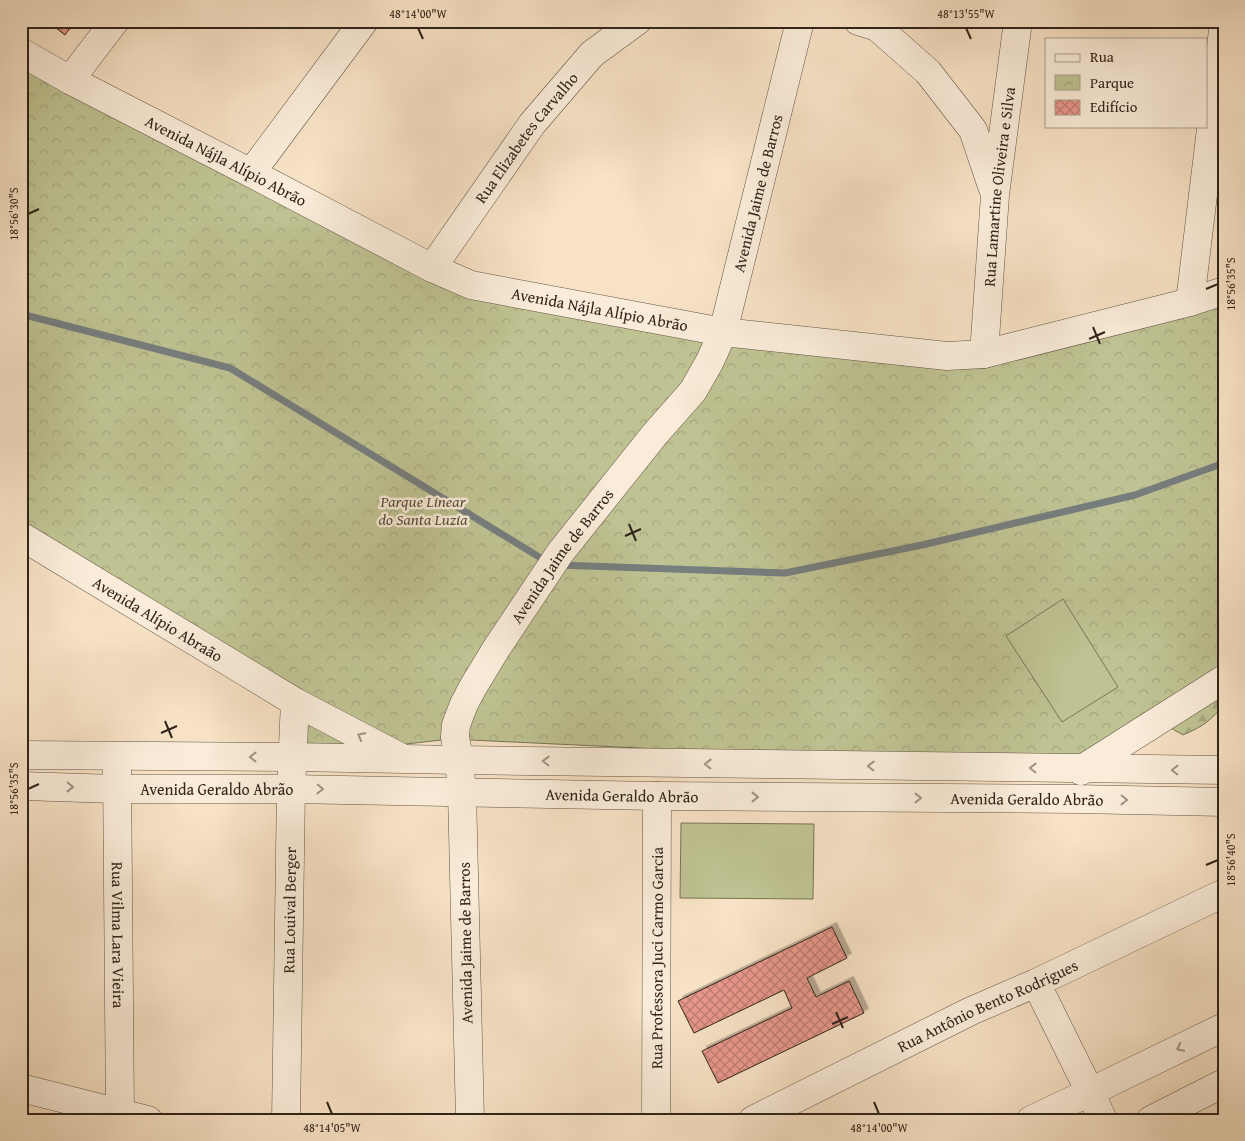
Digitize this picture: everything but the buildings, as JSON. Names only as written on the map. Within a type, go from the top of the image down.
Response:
[{"type":"street","points":[[70,80],[115,21]]},
{"type":"street","points":[[251,172],[364,21]]},
{"type":"street","name":"Rua Elizabetes Carvalho","points":[[432,268],[532,124],[592,54],[637,21]]},
{"type":"street","name":"Avenida Jaime de Barros","points":[[470,1120],[462,792],[455,737],[456,724],[464,704],[496,649],[560,553],[655,434],[693,391],[710,360],[723,332],[800,21]]},
{"type":"street","points":[[858,21],[876,27],[928,72],[973,130],[995,195]]},
{"type":"street","name":"Rua Lamartine Oliveira e Silva","points":[[984,354],[995,195],[1018,21]]},
{"type":"street","points":[[1190,302],[1224,22]]},
{"type":"street","name":"Avenida Nájla Alípio Abrão","points":[[21,52],[70,80],[251,172],[432,268],[472,285],[723,332],[947,356],[984,354],[1190,302],[1224,291]]},
{"type":"street","name":"Avenida Alípio Abraão","points":[[21,536],[295,702],[404,759]]},
{"type":"street","points":[[1076,799],[1082,769],[1224,679]]},
{"type":"street","name":"Rua Louival Berger","points":[[286,1120],[291,789],[295,702]]},
{"type":"street","name":"Avenida Geraldo Abrão","points":[[21,755],[1224,770]]},
{"type":"street","name":"Rua Vilma Lara Vieira","points":[[118,756],[120,1114]]},
{"type":"street","name":"Avenida Geraldo Abrão","points":[[21,786],[657,796],[1224,802]]},
{"type":"street","name":"Rua Professora Juci Carmo Garcia","points":[[656,1120],[657,796]]},
{"type":"street","name":"Rua Antônio Bento Rodrigues","points":[[753,1120],[971,1011],[1224,893]]},
{"type":"street","points":[[1036,982],[1103,1120]]},
{"type":"street","points":[[1031,1120],[1224,1027]]},
{"type":"street","points":[[1151,1120],[1224,1083]]},
{"type":"street","points":[[21,1088],[148,1120]]},
{"type":"green space","name":"Parque Linear do Santa Luzia","points":[[21,52],[472,285],[947,356],[1224,291],[1224,679],[1082,769],[450,739],[292,757],[295,701],[21,536]]},
{"type":"green space","points":[[1063,599],[1118,687],[1062,722],[1006,636]]},
{"type":"green space","points":[[1224,684],[1224,707],[1208,721],[1183,735],[1171,728]]},
{"type":"green space","points":[[681,823],[814,824],[813,899],[680,898]]},
{"type":"waterway","points":[[21,314],[230,368],[549,563]]},
{"type":"waterway","points":[[559,565],[785,573],[922,545],[1135,495],[1224,463]]}]
